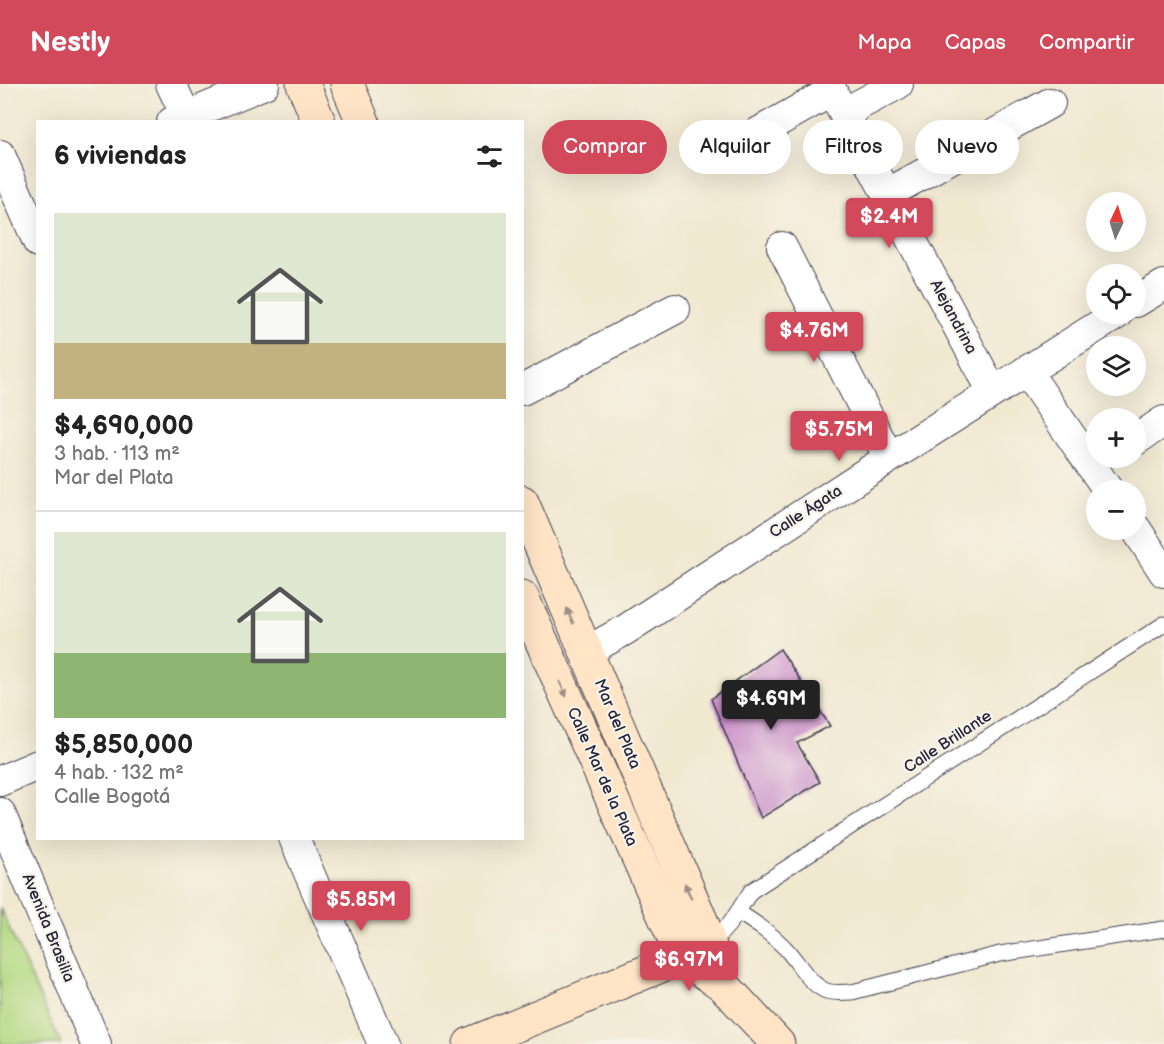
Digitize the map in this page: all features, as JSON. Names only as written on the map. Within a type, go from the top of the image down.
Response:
[{"type":"main road","points":[[303,84],[318,120]]},
{"type":"main road","points":[[347,84],[362,120]]},
{"type":"main road","name":"Mar del Plata","points":[[524,507],[586,652],[696,952]]},
{"type":"main road","name":"Calle Mar de la Plata","points":[[524,601],[696,952]]},
{"type":"main road","points":[[470,1044],[696,952],[723,985],[778,1044]]},
{"type":"street","points":[[171,84],[179,119],[264,84]]},
{"type":"street","points":[[786,120],[835,96],[898,84]]},
{"type":"street","name":"Alejandrina","points":[[835,96],[993,392]]},
{"type":"street","points":[[887,194],[1050,103]]},
{"type":"street","points":[[0,155],[17,185],[36,237]]},
{"type":"street","points":[[782,247],[889,458]]},
{"type":"street","points":[[1146,296],[1164,285]]},
{"type":"street","points":[[524,389],[675,309]]},
{"type":"street","name":"Calle Ágata","points":[[586,652],[625,630],[1026,370],[1102,324]]},
{"type":"street","points":[[1026,370],[1103,472]]},
{"type":"street","points":[[1146,433],[1164,421]]},
{"type":"street","points":[[1143,540],[1164,572]]},
{"type":"street","points":[[0,781],[36,766]]},
{"type":"street","name":"Avenida Brasilia","points":[[0,813],[96,1044]]},
{"type":"street","points":[[295,840],[383,1044]]},
{"type":"lane","name":"Calle Brillante","points":[[738,912],[751,891],[1164,624]]},
{"type":"lane","points":[[696,952],[738,912],[785,948],[814,983],[826,991],[838,993],[852,992],[1000,954],[1164,929]]},
{"type":"green space","points":[[0,908],[61,1044],[0,1044]]},
{"type":"building","points":[[780,649],[830,726],[797,743],[820,782],[761,818],[711,699]]}]
